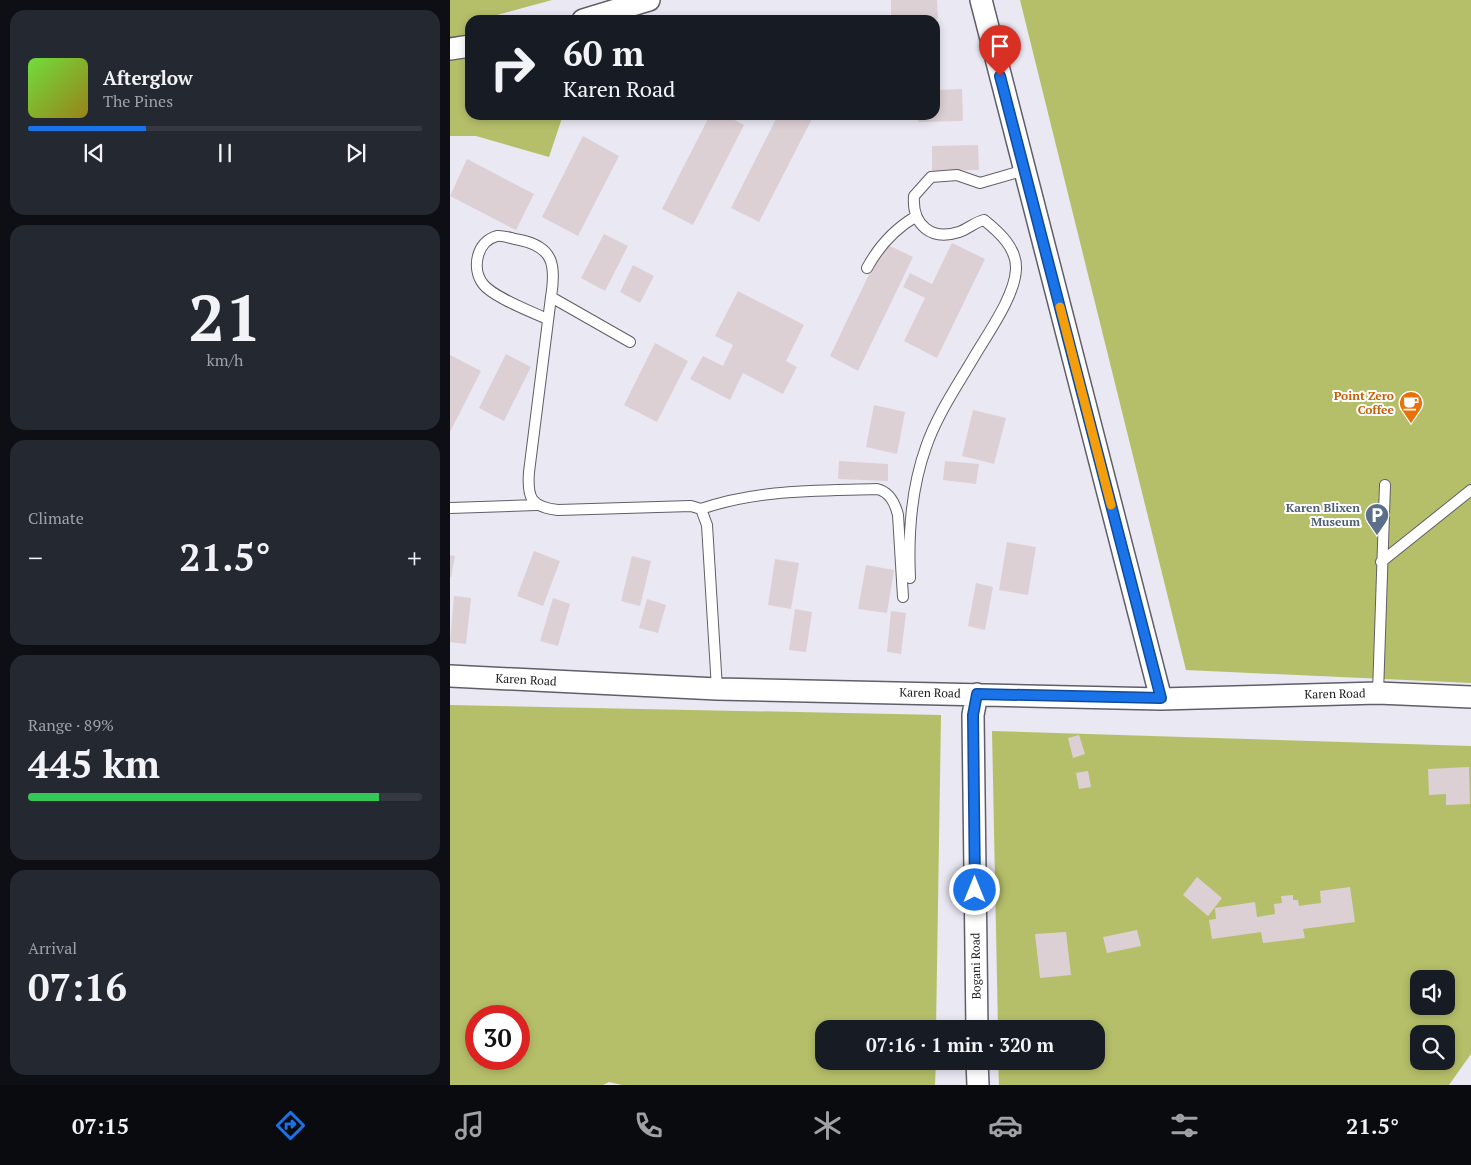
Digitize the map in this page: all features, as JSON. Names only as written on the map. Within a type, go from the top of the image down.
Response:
[{"type":"street","points":[[600,15],[649,0]]},
{"type":"street","points":[[981,0],[1161,698]]},
{"type":"street","points":[[450,49],[465,47]]},
{"type":"street","name":"Karen Road","points":[[450,676],[717,689],[1161,698],[1378,693],[1471,697]]},
{"type":"street","name":"Bogani Road","points":[[977,694],[973,715],[977,1020]]},
{"type":"street","points":[[977,1070],[978,1085]]},
{"type":"lane","points":[[910,578],[912,509],[926,447],[943,409],[997,317],[1014,281],[1016,268],[1015,256],[1008,242],[984,220],[949,234],[934,233],[923,226],[915,216],[914,196],[931,177],[957,175],[980,183],[1024,170]]},
{"type":"lane","points":[[867,268],[876,251],[892,233],[915,216]]},
{"type":"lane","points":[[547,319],[496,294],[483,284],[477,271],[476,259],[481,249],[489,240],[499,236],[535,243],[546,250],[552,264],[550,297],[528,488],[530,497],[536,505],[542,508],[558,510],[691,506],[701,509],[736,498],[774,494],[877,489],[884,491],[895,505],[898,515],[903,598]]},
{"type":"lane","points":[[550,297],[630,342]]},
{"type":"lane","points":[[1378,693],[1384,485]]},
{"type":"lane","points":[[1381,562],[1471,490]]},
{"type":"lane","points":[[450,508],[536,505]]},
{"type":"lane","points":[[701,509],[707,525],[717,689]]},
{"type":"green space","points":[[450,0],[552,0],[497,15],[465,15],[465,120],[561,120],[549,157],[476,136],[450,136]]},
{"type":"green space","points":[[1020,0],[1471,0],[1471,683],[1186,670]]},
{"type":"green space","points":[[450,705],[941,715],[936,1020],[815,1020],[815,1070],[936,1070],[935,1085],[622,1085],[609,1082],[603,1085],[450,1085]]},
{"type":"green space","points":[[992,731],[1471,746],[1471,1054],[1449,1085],[999,1085],[998,1070],[1105,1070],[1105,1020],[998,1020]]},
{"type":"building","points":[[891,0],[937,0],[938,15],[891,15]]},
{"type":"building","points":[[962,89],[963,121],[918,122],[918,120],[940,120],[940,90]]},
{"type":"building","points":[[707,120],[734,120],[744,125],[693,225],[662,209]]},
{"type":"building","points":[[775,120],[811,120],[759,222],[731,208]]},
{"type":"building","points":[[583,136],[619,156],[578,236],[542,217]]},
{"type":"building","points":[[978,145],[979,170],[932,171],[932,146]]},
{"type":"building","points":[[467,159],[534,194],[516,230],[450,196]]},
{"type":"building","points":[[604,234],[628,246],[605,291],[581,278]]},
{"type":"building","points":[[884,243],[913,257],[858,371],[830,356]]},
{"type":"building","points":[[952,243],[985,259],[937,358],[904,341],[925,298],[903,287],[910,273],[932,284]]},
{"type":"building","points":[[633,265],[654,276],[640,303],[620,292]]},
{"type":"building","points":[[738,291],[804,325],[786,361],[797,367],[783,394],[743,373],[730,400],[690,379],[703,356],[723,366],[733,345],[715,336]]},
{"type":"building","points":[[655,343],[688,361],[657,422],[624,405]]},
{"type":"building","points":[[506,354],[531,367],[504,421],[479,408]]},
{"type":"building","points":[[450,355],[481,371],[450,432]]},
{"type":"building","points":[[874,405],[905,412],[897,454],[866,447]]},
{"type":"building","points":[[973,410],[1006,418],[994,464],[962,456]]},
{"type":"building","points":[[839,461],[888,464],[888,481],[838,479]]},
{"type":"building","points":[[945,461],[979,464],[976,484],[943,480]]},
{"type":"building","points":[[1007,542],[1036,547],[1028,595],[999,590]]},
{"type":"building","points":[[534,551],[560,561],[543,606],[517,596]]},
{"type":"building","points":[[450,555],[455,556],[451,577],[450,577]]},
{"type":"building","points":[[632,556],[651,561],[640,606],[621,601]]},
{"type":"building","points":[[775,559],[799,563],[791,609],[768,605]]},
{"type":"building","points":[[866,565],[894,570],[887,613],[858,609]]},
{"type":"building","points":[[976,583],[993,587],[985,630],[968,626]]},
{"type":"building","points":[[454,596],[471,598],[466,644],[450,642]]},
{"type":"building","points":[[553,598],[570,604],[558,646],[540,641]]},
{"type":"building","points":[[647,599],[666,605],[658,633],[639,628]]},
{"type":"building","points":[[795,609],[812,612],[806,652],[789,650]]},
{"type":"building","points":[[891,611],[906,613],[901,654],[887,652]]},
{"type":"building","points":[[1079,735],[1085,754],[1073,758],[1068,738]]},
{"type":"building","points":[[1469,767],[1470,804],[1446,805],[1446,794],[1429,795],[1428,769]]},
{"type":"building","points":[[1088,771],[1091,787],[1079,789],[1076,773]]},
{"type":"building","points":[[1197,877],[1222,898],[1208,916],[1183,895]]},
{"type":"building","points":[[1350,887],[1355,922],[1303,929],[1305,938],[1263,943],[1261,932],[1212,939],[1209,920],[1216,919],[1215,908],[1255,902],[1257,917],[1275,914],[1274,904],[1282,903],[1281,896],[1293,895],[1293,900],[1298,900],[1299,906],[1321,903],[1320,891]]},
{"type":"building","points":[[1137,930],[1141,946],[1107,953],[1103,937]]},
{"type":"building","points":[[1066,932],[1071,975],[1040,978],[1035,934]]},
{"type":"slow traffic","points":[[1060,307],[1111,505]]},
{"type":"place","name":"Point Zero Coffee","points":[[1411,424]]},
{"type":"place","name":"Karen Blixen Museum","points":[[1377,536]]},
{"type":"route","points":[[975,890],[973,715],[977,694],[1161,698],[1000,76]]}]
